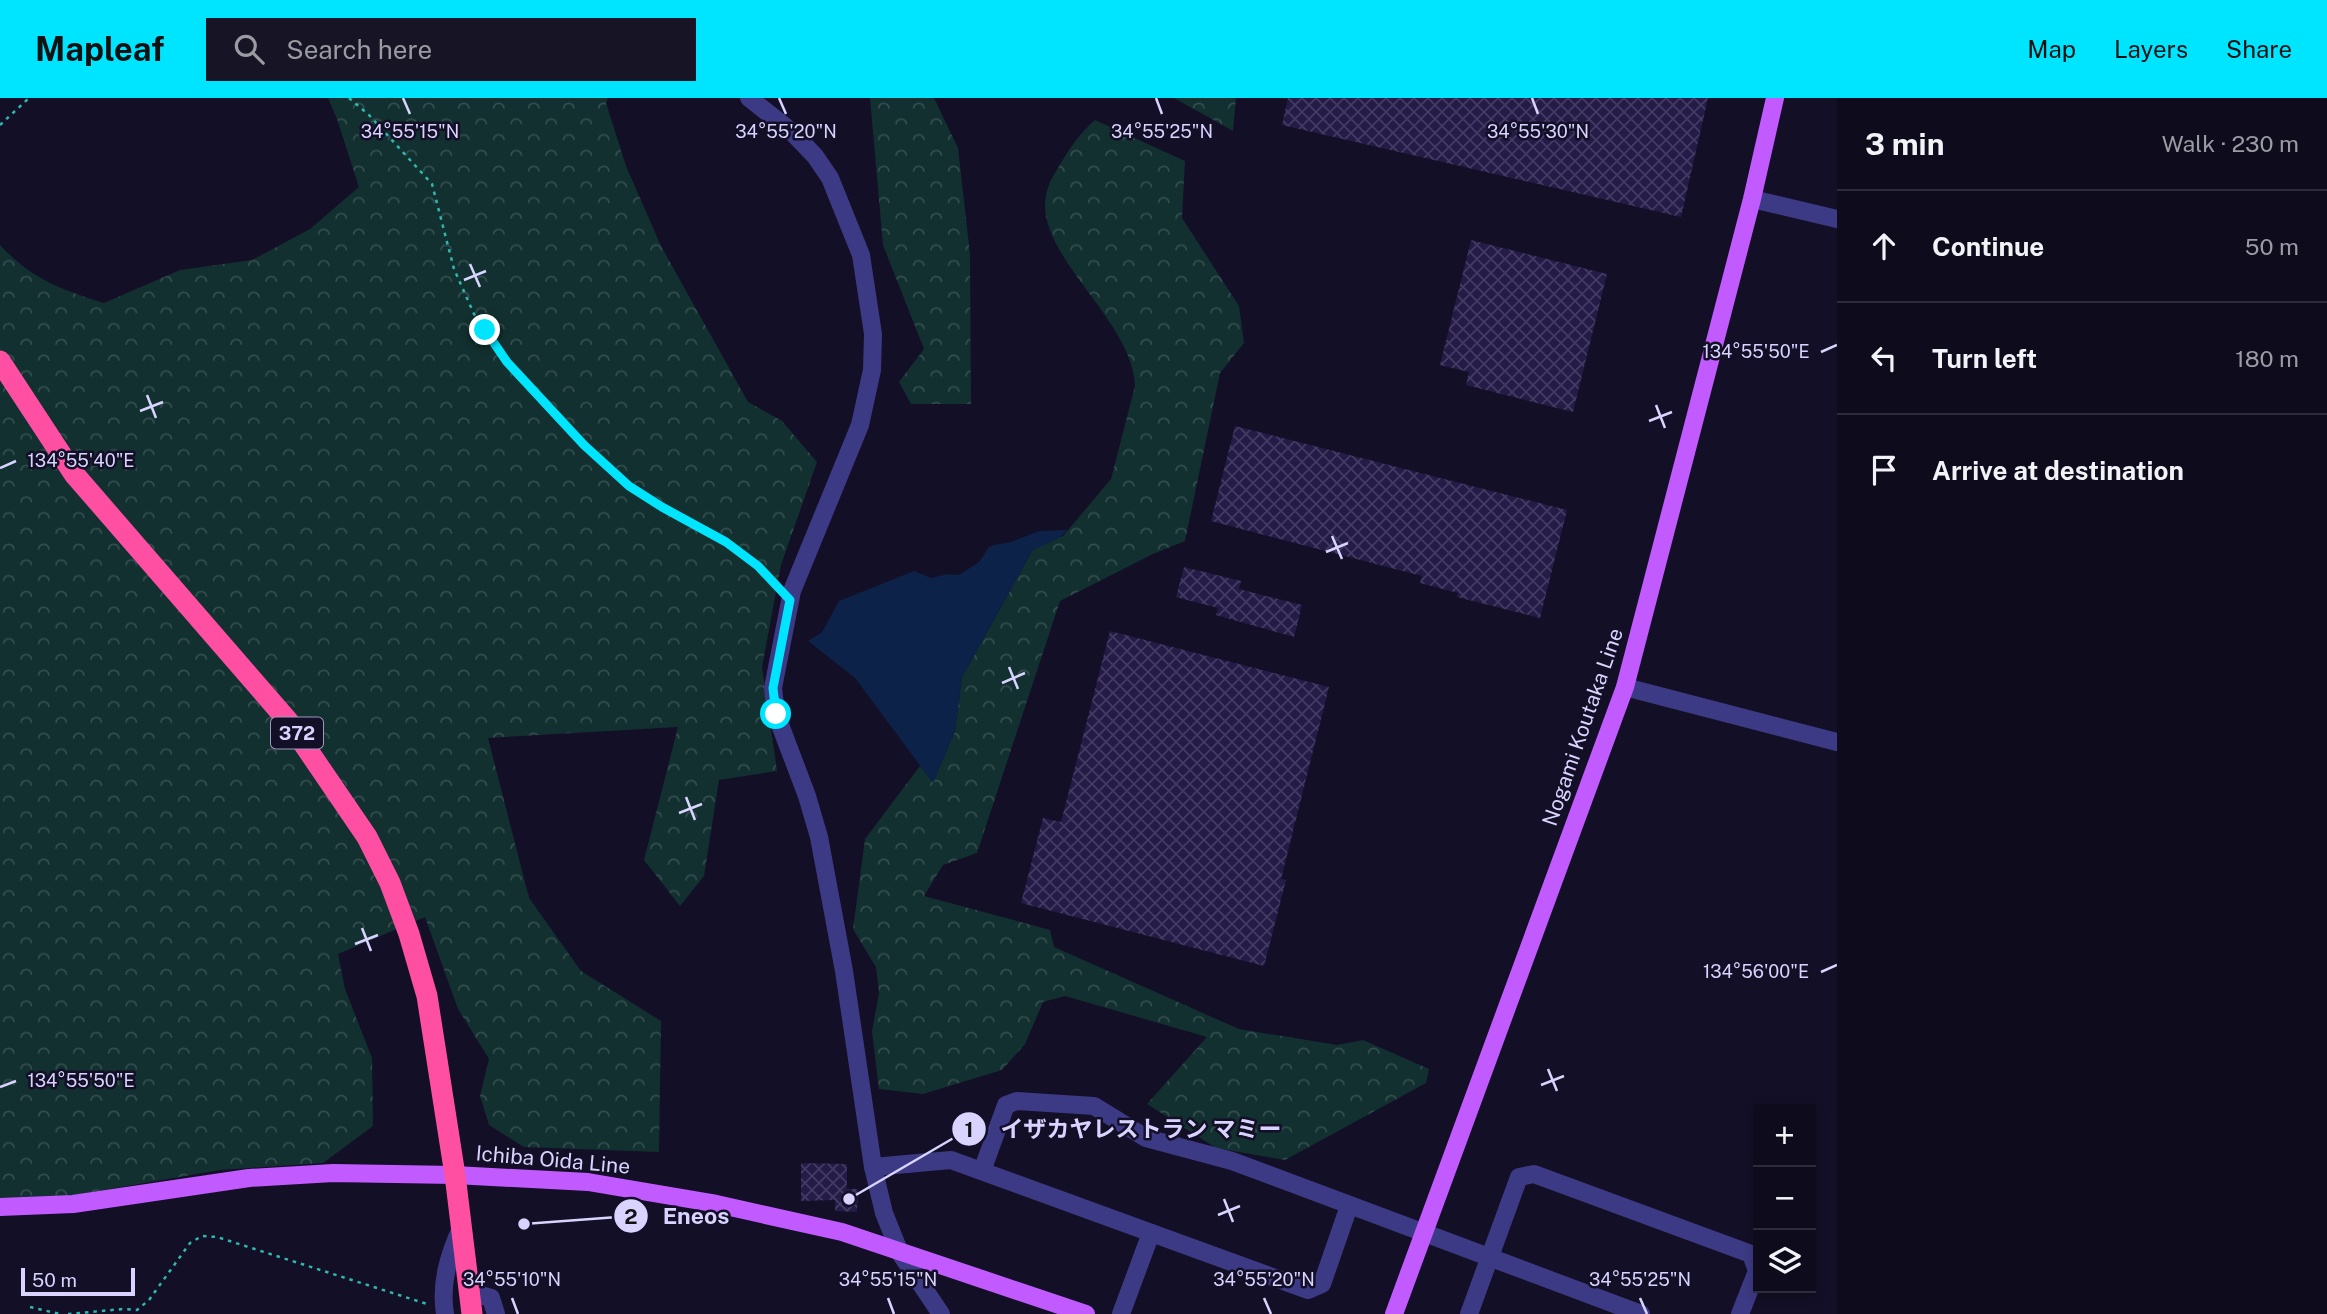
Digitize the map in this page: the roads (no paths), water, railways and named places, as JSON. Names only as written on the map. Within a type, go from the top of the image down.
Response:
[{"type":"highway","name":"372","points":[[0,361],[74,474],[288,720],[367,837],[390,883],[409,934],[427,996],[455,1175],[472,1314]]},
{"type":"main road","name":"Nogami Koutaka Line","points":[[1394,1314],[1625,687],[1752,199],[1775,98]]},
{"type":"main road","name":"Ichiba Oida Line","points":[[0,1207],[73,1204],[249,1178],[333,1173],[455,1175],[588,1182],[699,1201],[842,1232],[1086,1314]]},
{"type":"street","points":[[749,98],[791,131],[815,156],[830,178],[861,255],[873,334],[872,370],[860,425],[790,600],[773,688],[776,714],[807,796],[824,862],[844,971],[873,1167],[884,1213],[900,1253],[941,1314]]},
{"type":"street","points":[[1752,199],[1837,219]]},
{"type":"street","points":[[1625,687],[1837,742]]},
{"type":"street","points":[[982,1171],[1006,1105],[1017,1101],[1094,1106],[1146,1138],[1232,1161],[1641,1314]]},
{"type":"street","points":[[873,1167],[951,1160],[1308,1290],[1322,1284],[1349,1206]]},
{"type":"street","points":[[1469,1314],[1519,1177],[1534,1174],[1751,1254],[1758,1271],[1740,1314]]},
{"type":"street","points":[[444,1312],[443,1291],[448,1258],[462,1226]]},
{"type":"street","points":[[1121,1314],[1150,1233]]},
{"type":"street","points":[[470,1292],[491,1298],[496,1314]]},
{"type":"water","points":[[1067,530],[1060,537],[1032,551],[962,677],[955,731],[933,783],[855,678],[808,641],[822,632],[839,601],[914,571],[931,578],[948,574],[959,575],[979,562],[989,547],[1039,531]]},
{"type":"place","name":"イザカヤレストラン マミー","points":[[849,1199]]},
{"type":"place","name":"Eneos","points":[[524,1224]]}]
